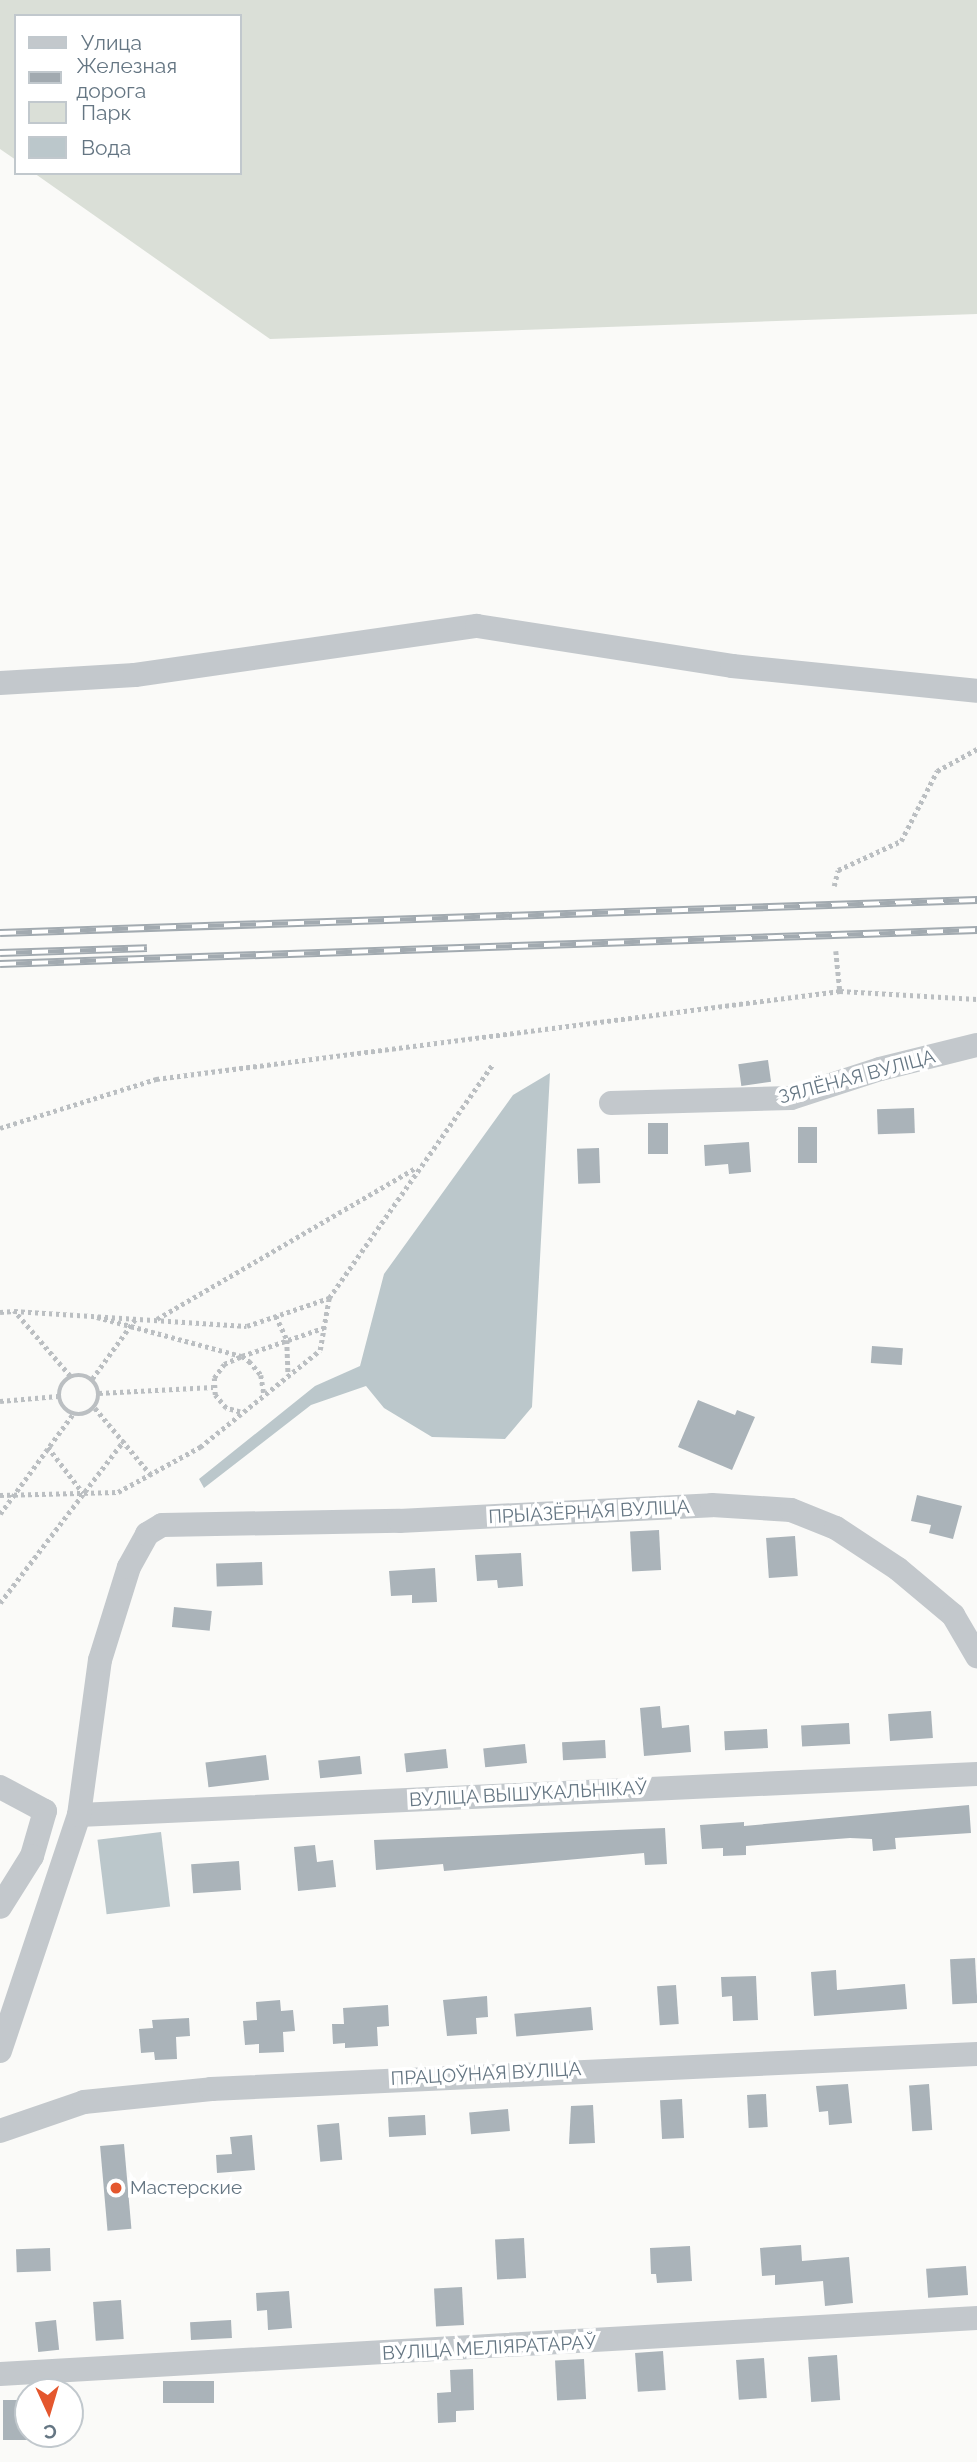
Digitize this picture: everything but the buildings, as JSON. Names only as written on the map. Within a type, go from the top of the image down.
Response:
[{"type":"street","points":[[0,683],[135,675],[477,626],[732,666],[977,691]]},
{"type":"street","name":"ЗЯЛЁНАЯ ВУЛІЦА","points":[[611,1103],[791,1098],[880,1069],[977,1045]]},
{"type":"street","name":"ПРЫАЗЁРНАЯ ВУЛІЦА","points":[[79,1815],[100,1660],[129,1567],[147,1534],[162,1525],[399,1521],[712,1505],[792,1510],[836,1528],[898,1569],[953,1615],[977,1656]]},
{"type":"street","name":"ВУЛІЦА ВЫШУКАЛЬНІКАЎ","points":[[79,1815],[977,1774]]},
{"type":"street","points":[[0,1787],[45,1811],[32,1856],[0,1907]]},
{"type":"street","points":[[0,2051],[79,1815]]},
{"type":"street","name":"ПРАЦОЎНАЯ ВУЛІЦА","points":[[0,2130],[84,2102],[211,2089],[977,2054]]},
{"type":"street","name":"ВУЛІЦА МЕЛІЯРАТАРАЎ","points":[[0,2374],[977,2318]]},
{"type":"path","points":[[834,886],[838,870],[901,842],[937,771],[977,749]]},
{"type":"path","points":[[836,951],[840,991]]},
{"type":"path","points":[[0,1128],[156,1079],[840,991],[977,999]]},
{"type":"path","points":[[0,1495],[118,1492],[152,1476],[200,1447],[320,1350],[329,1298],[416,1168],[492,1065]]},
{"type":"path","points":[[156,1319],[416,1168]]},
{"type":"path","points":[[0,1312],[86,1314],[247,1326],[329,1298]]},
{"type":"path","points":[[14,1311],[70,1376],[92,1379]]},
{"type":"path","points":[[86,1314],[242,1356],[261,1376],[264,1394]]},
{"type":"path","points":[[276,1316],[288,1340],[288,1375]]},
{"type":"path","points":[[92,1379],[136,1318]]},
{"type":"path","points":[[241,1412],[220,1403],[213,1387],[218,1370],[242,1356],[324,1328]]},
{"type":"path","points":[[58,1396],[70,1376]]},
{"type":"path","points":[[92,1379],[99,1393],[94,1408]]},
{"type":"path","points":[[99,1393],[213,1387]]},
{"type":"path","points":[[0,1400],[58,1396]]},
{"type":"path","points":[[58,1396],[73,1414]]},
{"type":"path","points":[[0,1514],[73,1414],[94,1408]]},
{"type":"path","points":[[94,1408],[152,1476]]},
{"type":"path","points":[[0,1603],[124,1440]]},
{"type":"path","points":[[48,1447],[83,1494]]},
{"type":"green space","points":[[0,0],[977,0],[977,314],[270,339],[37,175],[242,175],[242,14],[14,14],[14,159],[0,149]]},
{"type":"water","points":[[550,1073],[532,1407],[505,1439],[432,1437],[384,1408],[366,1386],[311,1405],[204,1488],[199,1479],[315,1386],[360,1366],[384,1274],[513,1095]]},
{"type":"water","points":[[161,1832],[170,1906],[107,1914],[97,1840]]},
{"type":"railway","points":[[0,933],[977,900]]},
{"type":"railway","points":[[0,964],[977,930]]},
{"type":"railway","points":[[0,953],[147,948]]},
{"type":"place","name":"Мастерские","points":[[116,2188]]}]
